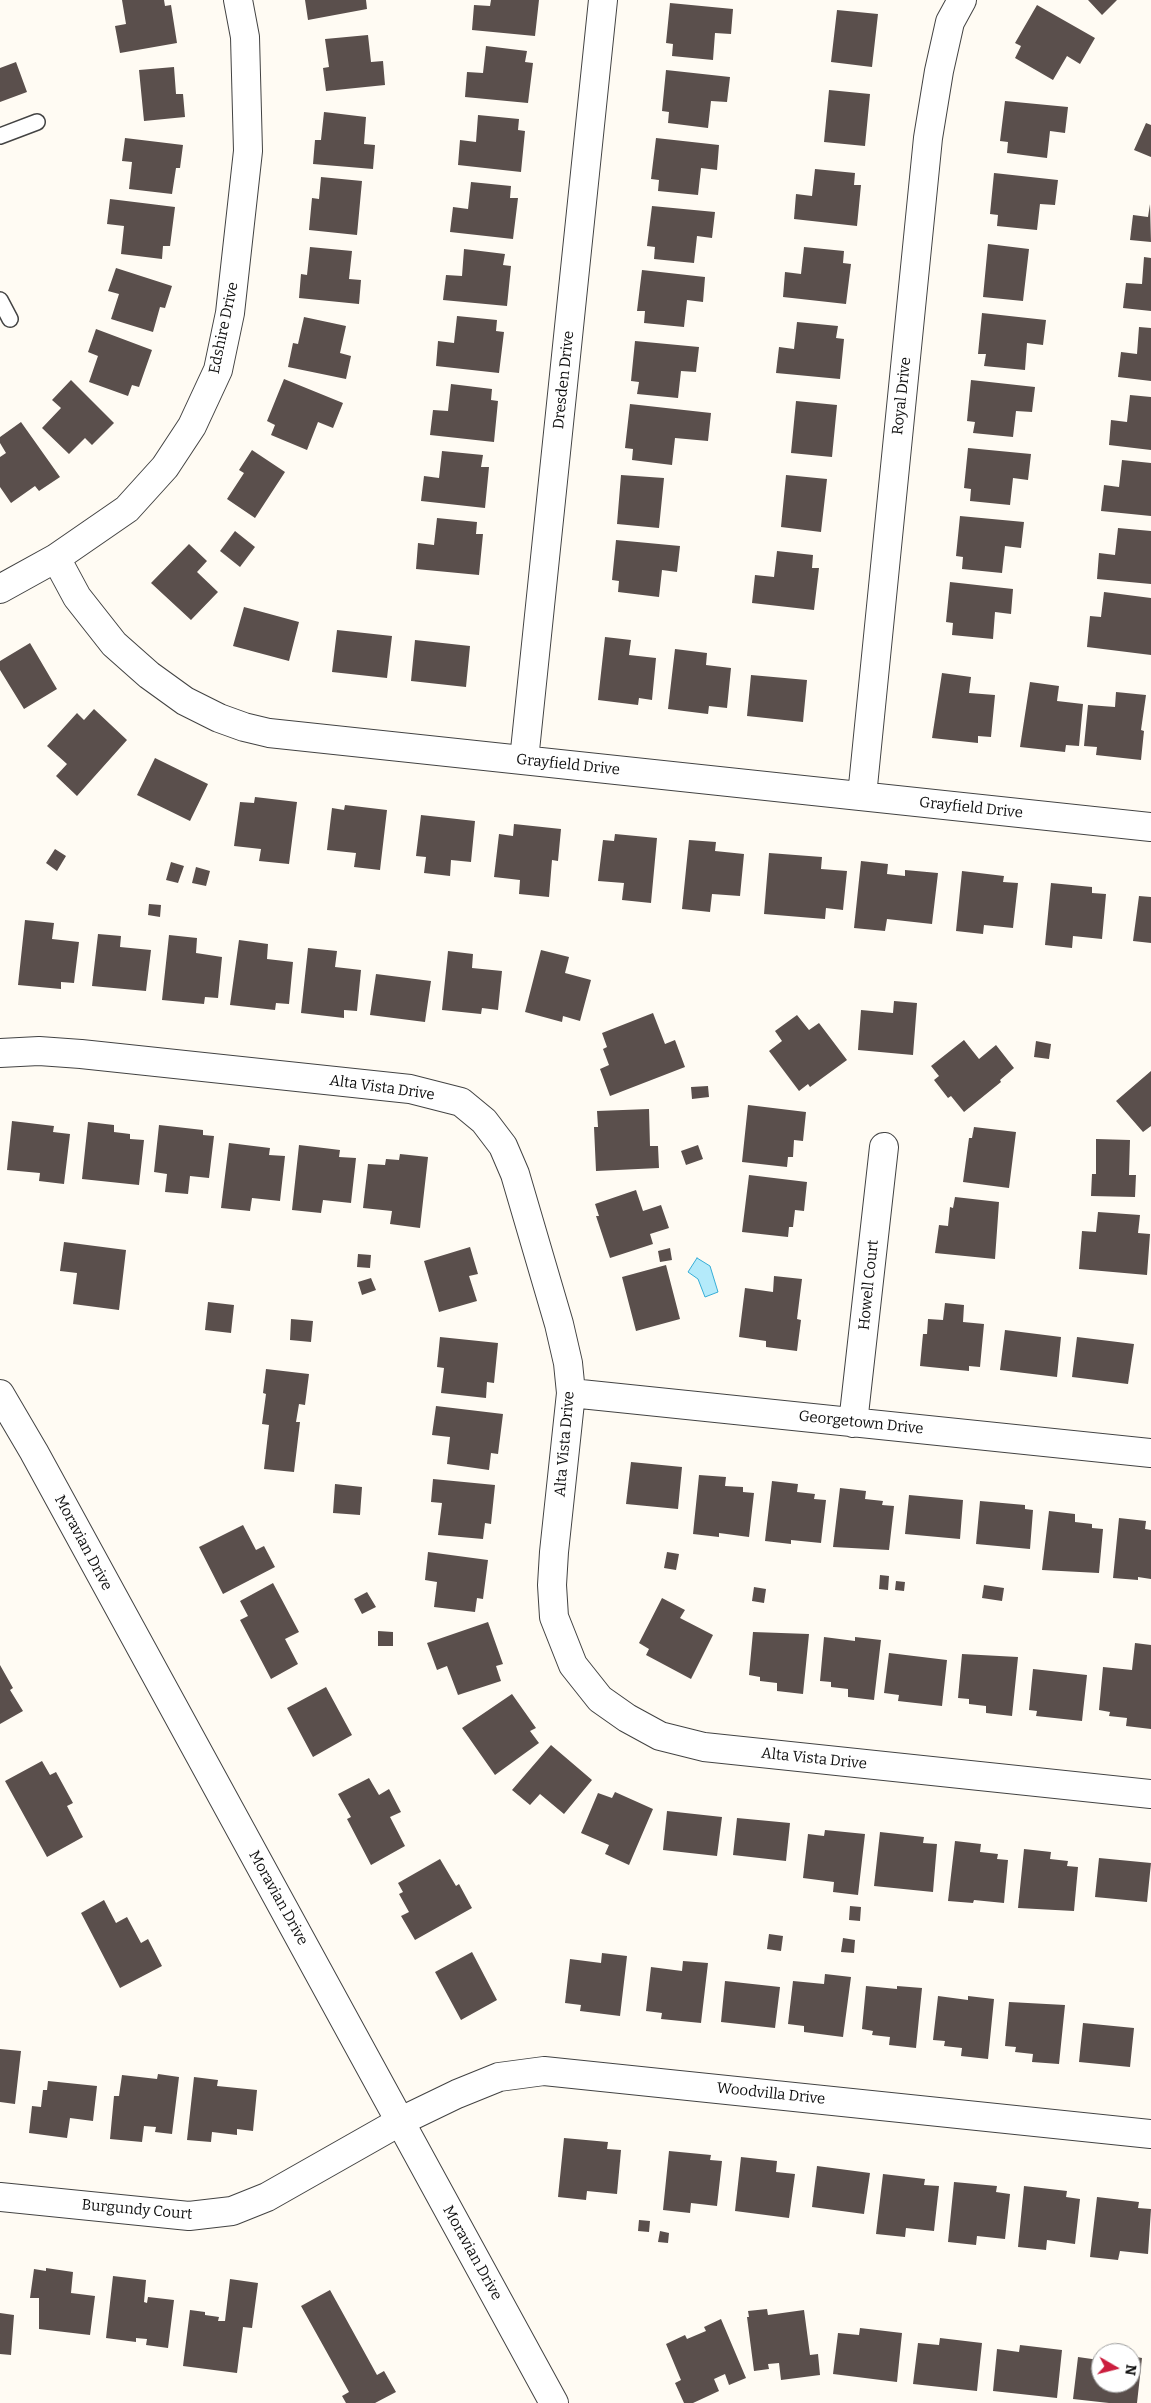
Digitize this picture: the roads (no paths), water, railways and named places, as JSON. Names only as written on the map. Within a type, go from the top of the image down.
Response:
[{"type":"street","name":"Edshire Drive","points":[[0,589],[56,558],[127,509],[165,467],[192,426],[218,370],[230,313],[248,151],[245,37],[238,0]]},
{"type":"street","name":"Dresden Drive","points":[[524,760],[603,0]]},
{"type":"street","name":"Royal Drive","points":[[862,796],[928,138],[939,71],[950,22],[962,0]]},
{"type":"street","name":"Grayfield Drive","points":[[56,558],[77,598],[114,644],[149,675],[185,701],[219,718],[269,733],[1151,827]]},
{"type":"street","name":"Alta Vista Drive","points":[[0,1053],[39,1051],[81,1054],[410,1089],[438,1094],[461,1102],[484,1120],[503,1146],[515,1174],[559,1324],[568,1363],[571,1393],[554,1552],[552,1585],[554,1616],[573,1665],[600,1699],[627,1718],[660,1736],[704,1747],[1151,1794]]},
{"type":"street","name":"Howell Court","points":[[853,1423],[884,1147]]},
{"type":"street","name":"Georgetown Drive","points":[[571,1393],[1151,1453]]},
{"type":"street","name":"Moravian Drive","points":[[0,1394],[554,2403]]},
{"type":"street","name":"Woodvilla Drive","points":[[401,2122],[457,2094],[499,2077],[544,2071],[1151,2134]]},
{"type":"street","name":"Burgundy Court","points":[[0,2198],[189,2216],[232,2211],[267,2197],[401,2122]]},
{"type":"lane","points":[[0,136],[37,122]]},
{"type":"lane","points":[[0,300],[10,319]]},
{"type":"water","points":[[697,1258],[710,1266],[718,1292],[705,1297],[698,1279],[688,1272]]}]
